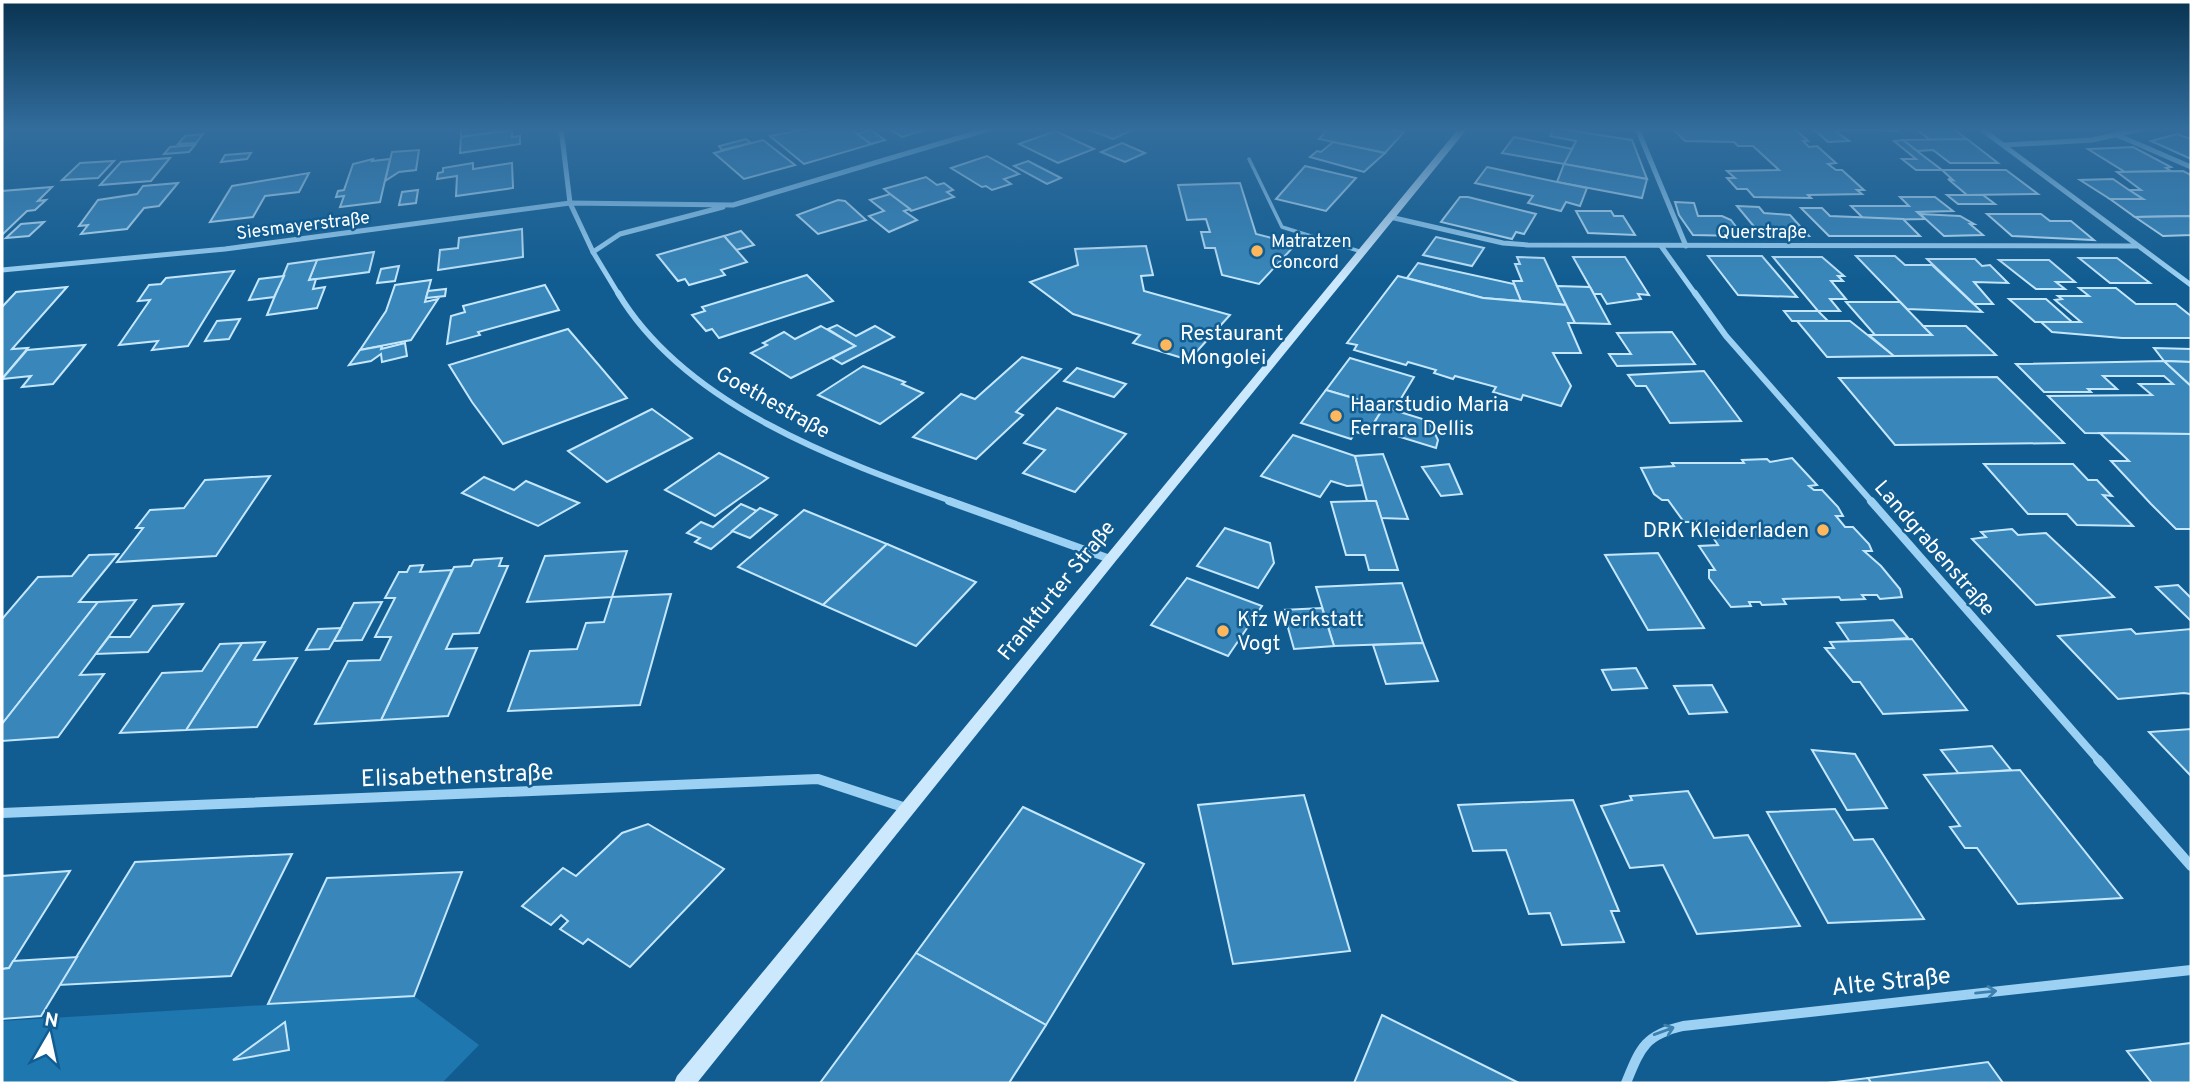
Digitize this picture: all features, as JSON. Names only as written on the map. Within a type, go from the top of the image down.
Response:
[{"type":"main road","name":"Frankfurter Straße","points":[[684,1083],[1422,179]]},
{"type":"street","name":"Goethestraße","points":[[567,179],[570,204],[593,252],[625,306],[653,341],[712,391],[802,442],[893,480],[1110,559]]},
{"type":"street","name":"Siesmayerstraße","points":[[593,252],[620,234],[826,179]]},
{"type":"street","points":[[1658,179],[1686,246]]},
{"type":"street","points":[[2048,179],[2191,285]]},
{"type":"street","name":"Siesmayerstraße","points":[[2,270],[225,249],[570,204],[733,205]]},
{"type":"street","name":"Querstraße","points":[[1390,217],[1514,244],[2137,246]]},
{"type":"street","name":"Landgrabenstraße","points":[[1661,246],[1733,344],[2191,866]]},
{"type":"street","name":"Elisabethenstraße","points":[[2,814],[818,779],[909,809]]},
{"type":"street","name":"Alte Straße","points":[[1626,1083],[1643,1042],[1659,1030],[2191,970]]},
{"type":"lane","points":[[1259,179],[1282,227],[1362,252]]},
{"type":"shaded area","points":[[414,996],[479,1045],[442,1083],[2,1083],[2,1021]]},
{"type":"building","points":[[106,179],[153,179],[151,181],[100,185]]},
{"type":"building","points":[[276,179],[306,179],[299,192],[265,196],[253,217],[210,222],[232,186]]},
{"type":"building","points":[[348,179],[385,179],[380,202],[340,207],[344,196],[336,197],[338,191],[344,190]]},
{"type":"building","points":[[457,179],[513,179],[513,188],[456,196]]},
{"type":"building","points":[[928,179],[937,185],[944,183],[953,190],[947,192],[954,197],[911,211],[884,189]]},
{"type":"building","points":[[968,179],[1005,179],[1011,184],[992,190],[986,186],[982,187]]},
{"type":"building","points":[[1037,179],[1060,179],[1047,184]]},
{"type":"building","points":[[1294,179],[1355,179],[1326,211],[1276,199]]},
{"type":"building","points":[[1478,179],[1542,179],[1587,188],[1580,206],[1566,202],[1561,211],[1528,203],[1533,196],[1475,183]]},
{"type":"building","points":[[1558,179],[1647,179],[1642,198],[1557,182]]},
{"type":"building","points":[[1728,179],[1851,179],[1864,190],[1857,190],[1862,194],[1808,195],[1811,198],[1754,197],[1747,189],[1737,189]]},
{"type":"building","points":[[1948,179],[2018,179],[2038,194],[1967,195]]},
{"type":"building","points":[[2113,179],[2143,199],[2110,199],[2080,180]]},
{"type":"building","points":[[2126,179],[2191,179],[2191,216],[2135,217],[2110,199],[2143,199],[2129,190],[2141,190]]},
{"type":"building","points":[[178,183],[159,206],[144,208],[127,229],[81,234],[88,225],[79,226],[98,200],[137,194],[143,186]]},
{"type":"building","points":[[1240,183],[1256,234],[1296,244],[1259,284],[1222,275],[1215,248],[1205,248],[1201,232],[1210,232],[1206,219],[1187,220],[1178,185]]},
{"type":"building","points":[[52,187],[38,201],[46,200],[35,210],[27,211],[2,235],[2,191]]},
{"type":"building","points":[[418,190],[416,203],[399,205],[402,192]]},
{"type":"building","points":[[890,194],[910,209],[904,211],[917,220],[889,232],[869,216],[884,211],[870,200]]},
{"type":"building","points":[[1947,195],[1983,195],[1995,204],[1958,204]]},
{"type":"building","points":[[1460,197],[1536,214],[1524,234],[1516,232],[1512,239],[1441,222]]},
{"type":"building","points":[[1900,197],[1935,197],[1953,211],[1917,212],[1925,219],[1865,220],[1851,206],[1909,206]]},
{"type":"building","points":[[838,200],[845,201],[866,220],[818,234],[797,215]]},
{"type":"building","points":[[1675,202],[1694,203],[1698,216],[1722,216],[1731,220],[1737,228],[1732,228],[1739,236],[1693,235],[1679,215]]},
{"type":"building","points":[[1737,206],[1759,207],[1764,213],[1790,215],[1809,236],[1761,235]]},
{"type":"building","points":[[1801,208],[1822,208],[1830,216],[1903,219],[1920,236],[1829,236]]},
{"type":"building","points":[[1576,211],[1611,211],[1614,216],[1623,216],[1635,235],[1588,233]]},
{"type":"building","points":[[1920,214],[1960,216],[1974,224],[1970,224],[1983,235],[1944,236]]},
{"type":"building","points":[[1987,214],[2041,214],[2050,221],[2071,221],[2094,240],[2012,236]]},
{"type":"building","points":[[2191,216],[2191,235],[2163,236],[2135,217]]},
{"type":"building","points":[[44,222],[29,236],[6,238],[21,224]]},
{"type":"building","points":[[522,229],[523,257],[438,270],[440,250],[458,248],[459,238]]},
{"type":"building","points":[[741,231],[754,245],[736,250],[724,236]]},
{"type":"building","points":[[724,236],[747,262],[721,270],[725,275],[689,285],[685,279],[678,281],[657,255]]},
{"type":"building","points":[[1436,237],[1484,248],[1472,266],[1423,255]]},
{"type":"building","points":[[1146,246],[1153,275],[1141,276],[1144,291],[1230,315],[1189,360],[1133,343],[1140,335],[1073,314],[1030,282],[1078,265],[1075,249]]},
{"type":"building","points":[[374,252],[369,272],[309,280],[317,260]]},
{"type":"building","points":[[1708,256],[1762,256],[1797,297],[1738,295]]},
{"type":"building","points":[[1856,256],[1895,256],[1905,265],[1932,265],[1982,312],[1907,309]]},
{"type":"building","points":[[1517,257],[1544,258],[1566,305],[1521,301],[1513,281],[1522,281],[1515,264],[1520,264]]},
{"type":"building","points":[[1573,257],[1625,257],[1649,295],[1638,294],[1641,299],[1607,304],[1601,294],[1594,294]]},
{"type":"building","points":[[1773,257],[1822,257],[1844,276],[1838,276],[1843,281],[1831,281],[1846,299],[1830,299],[1840,311],[1818,311]]},
{"type":"building","points":[[2079,258],[2117,258],[2150,283],[2110,283]]},
{"type":"building","points":[[1927,259],[1975,259],[1982,266],[1990,265],[2008,283],[1974,282],[1993,304],[1974,304]]},
{"type":"building","points":[[317,260],[309,280],[316,279],[313,289],[325,287],[317,308],[267,315],[288,264]]},
{"type":"building","points":[[1999,260],[2049,260],[2075,282],[2056,282],[2065,289],[2036,289]]},
{"type":"building","points":[[1418,263],[1514,284],[1521,301],[1483,298],[1407,278]]},
{"type":"building","points":[[399,266],[395,281],[377,283],[381,269]]},
{"type":"building","points":[[234,271],[188,346],[152,350],[158,341],[119,345],[150,300],[138,301],[149,285],[161,284],[166,278]]},
{"type":"building","points":[[807,275],[833,301],[719,338],[712,329],[706,331],[692,315],[705,311],[702,307]]},
{"type":"building","points":[[284,276],[274,297],[249,300],[259,279]]},
{"type":"building","points":[[1398,276],[1483,298],[1566,305],[1575,323],[1568,323],[1581,353],[1553,353],[1571,386],[1561,406],[1523,395],[1521,400],[1493,392],[1496,387],[1455,376],[1453,379],[1434,373],[1436,370],[1408,362],[1406,365],[1354,350],[1357,345],[1347,343]]},
{"type":"building","points":[[431,280],[425,302],[438,299],[411,340],[360,350],[386,311],[395,285]]},
{"type":"building","points":[[545,285],[559,310],[478,332],[480,335],[447,344],[451,316],[465,312],[463,306]]},
{"type":"building","points":[[1557,286],[1590,287],[1610,324],[1575,323]]},
{"type":"building","points":[[67,287],[12,349],[28,348],[2,379],[2,307],[16,292]]},
{"type":"building","points":[[2079,288],[2116,288],[2136,304],[2176,304],[2191,316],[2191,338],[2122,338],[2052,332],[2041,322],[2081,322],[2055,300],[2062,299],[2058,296],[2089,296]]},
{"type":"building","points":[[446,289],[445,296],[426,298],[428,291]]},
{"type":"building","points":[[2009,299],[2046,299],[2072,322],[2035,322]]},
{"type":"building","points":[[1846,302],[1900,302],[1932,335],[1875,335]]},
{"type":"building","points":[[1784,311],[1818,311],[1828,321],[1792,321]]},
{"type":"building","points":[[240,319],[229,339],[205,341],[217,321]]},
{"type":"building","points":[[1797,321],[1850,321],[1894,356],[1827,357]]},
{"type":"building","points":[[837,325],[856,336],[875,326],[894,337],[842,364],[832,358],[855,346],[828,329]]},
{"type":"building","points":[[821,326],[855,346],[791,378],[751,353],[784,332],[795,339]]},
{"type":"building","points":[[1923,326],[1966,326],[1996,355],[1894,356],[1869,335],[1932,335]]},
{"type":"building","points":[[568,329],[627,398],[503,444],[449,365]]},
{"type":"building","points":[[1672,332],[1695,364],[1617,366],[1609,354],[1631,354],[1617,333]]},
{"type":"building","points":[[405,343],[407,356],[382,362],[381,354],[371,361],[349,365],[360,350],[382,346],[381,349]]},
{"type":"building","points":[[85,345],[53,384],[22,387],[31,376],[2,379],[27,350]]},
{"type":"building","points":[[2154,348],[2191,349],[2191,362],[2164,361]]},
{"type":"building","points":[[1022,357],[1061,369],[1016,412],[1023,415],[976,459],[913,437],[961,394],[975,399]]},
{"type":"building","points":[[1350,358],[1414,377],[1394,410],[1326,390]]},
{"type":"building","points":[[2164,361],[2191,386],[2191,434],[2085,433],[2048,396],[2152,395],[2139,384],[2173,384],[2164,376],[2103,376],[2117,389],[2044,392],[2016,364]]},
{"type":"building","points":[[2164,361],[2191,362],[2191,386]]},
{"type":"building","points":[[863,366],[905,382],[902,384],[923,393],[880,424],[818,395]]},
{"type":"building","points":[[1077,368],[1126,384],[1114,397],[1064,381]]},
{"type":"building","points":[[1704,371],[1741,421],[1670,423],[1646,386],[1636,386],[1628,375]]},
{"type":"building","points":[[1997,377],[2064,443],[1895,445],[1839,378]]},
{"type":"building","points":[[1326,390],[1384,407],[1366,435],[1356,432],[1351,439],[1301,423]]},
{"type":"building","points":[[1384,407],[1429,421],[1438,440],[1436,448],[1397,436],[1401,431],[1374,423]]},
{"type":"building","points":[[1057,408],[1126,434],[1075,492],[1023,473],[1045,450],[1024,443]]},
{"type":"building","points":[[652,409],[692,438],[607,482],[568,451]]},
{"type":"building","points":[[2100,433],[2191,434],[2191,529],[2176,529],[2151,504],[2111,461],[2129,461]]},
{"type":"building","points":[[1293,435],[1355,456],[1363,485],[1347,486],[1331,481],[1320,497],[1261,476]]},
{"type":"building","points":[[719,453],[768,478],[715,516],[665,490]]},
{"type":"building","points":[[1383,454],[1408,519],[1381,518],[1376,501],[1367,501],[1355,456]]},
{"type":"building","points":[[1792,458],[1817,485],[1809,486],[1814,490],[1822,490],[1838,507],[1843,516],[1836,516],[1845,527],[1853,527],[1869,544],[1872,551],[1864,551],[1900,589],[1902,597],[1880,599],[1877,595],[1862,595],[1865,599],[1783,599],[1786,604],[1762,605],[1760,602],[1749,602],[1751,606],[1731,607],[1709,578],[1709,570],[1715,570],[1699,546],[1718,545],[1703,522],[1684,522],[1668,500],[1662,500],[1654,494],[1641,468],[1674,466],[1672,463],[1744,463],[1742,460],[1767,459],[1770,462]]},
{"type":"building","points":[[1449,464],[1462,494],[1441,496],[1422,467]]},
{"type":"building","points":[[1984,464],[2073,464],[2088,480],[2097,480],[2112,496],[2103,495],[2133,526],[2077,525],[2067,514],[2028,514]]},
{"type":"building","points":[[270,476],[216,556],[117,562],[143,528],[136,528],[150,510],[184,508],[205,480]]},
{"type":"building","points":[[484,477],[514,490],[526,481],[579,503],[538,526],[462,493]]},
{"type":"building","points":[[1376,501],[1398,570],[1369,570],[1365,555],[1346,555],[1331,502]]},
{"type":"building","points":[[741,504],[757,511],[711,549],[695,542],[700,538],[687,533],[701,522],[713,527]]},
{"type":"building","points":[[760,508],[777,515],[750,538],[732,531]]},
{"type":"building","points":[[804,510],[887,544],[823,605],[738,567]]},
{"type":"building","points":[[1225,528],[1270,543],[1274,563],[1258,588],[1197,566]]},
{"type":"building","points":[[2012,529],[2018,535],[2046,533],[2114,597],[2036,605],[1972,539],[1986,537],[1981,532]]},
{"type":"building","points":[[887,544],[976,582],[916,646],[823,605]]},
{"type":"building","points":[[627,551],[612,597],[527,602],[545,556]]},
{"type":"building","points":[[1658,553],[1704,628],[1648,630],[1605,555]]},
{"type":"building","points":[[118,554],[79,602],[98,602],[2,724],[2,619],[38,577],[72,576],[89,555]]},
{"type":"building","points":[[502,558],[499,566],[508,566],[479,633],[453,634],[446,649],[477,648],[448,716],[381,720],[454,567],[471,566],[474,560]]},
{"type":"building","points":[[423,565],[420,572],[452,570],[381,720],[315,724],[348,661],[380,660],[391,637],[375,637],[395,598],[385,598],[399,572],[407,572],[410,566]]},
{"type":"building","points":[[1187,578],[1262,606],[1228,656],[1151,625]]},
{"type":"building","points":[[1402,583],[1423,643],[1334,646],[1316,587]]},
{"type":"building","points":[[2178,585],[2191,598],[2191,621],[2156,587]]},
{"type":"building","points":[[671,594],[640,705],[508,711],[530,651],[577,649],[586,623],[604,622],[612,597]]},
{"type":"building","points":[[136,600],[80,675],[104,674],[58,737],[2,741],[2,724],[98,602]]},
{"type":"building","points":[[382,602],[362,640],[334,641],[354,603]]},
{"type":"building","points":[[183,604],[148,652],[96,654],[109,637],[130,637],[153,606]]},
{"type":"building","points":[[1322,608],[1334,646],[1294,649],[1283,610]]},
{"type":"building","points":[[1893,620],[1908,638],[1850,642],[1837,623]]},
{"type":"building","points":[[341,628],[329,649],[306,650],[318,629]]},
{"type":"building","points":[[2131,629],[2136,634],[2191,629],[2191,694],[2118,699],[2058,636]]},
{"type":"building","points":[[1912,639],[1967,710],[1883,714],[1860,682],[1853,682],[1825,648],[1834,648],[1830,642]]},
{"type":"building","points":[[265,642],[254,660],[297,658],[257,727],[186,730],[242,643]]},
{"type":"building","points":[[242,643],[186,730],[120,733],[162,673],[202,671],[220,644]]},
{"type":"building","points":[[1423,643],[1438,681],[1386,684],[1373,645]]},
{"type":"building","points":[[1636,668],[1647,688],[1612,690],[1602,670]]},
{"type":"building","points":[[1712,685],[1727,712],[1689,714],[1674,686]]},
{"type":"building","points":[[2191,729],[2191,776],[2149,732]]},
{"type":"building","points":[[1992,746],[2011,770],[1959,774],[1941,750]]},
{"type":"building","points":[[1812,750],[1855,754],[1887,808],[1847,810]]},
{"type":"building","points":[[2020,770],[2122,898],[2018,904],[1977,848],[1965,848],[1950,827],[1960,826],[1924,775]]},
{"type":"building","points":[[1688,791],[1714,838],[1748,835],[1800,926],[1697,934],[1663,865],[1630,868],[1601,806],[1632,800],[1630,796]]},
{"type":"building","points":[[1304,795],[1350,951],[1233,964],[1198,805]]},
{"type":"building","points":[[1573,800],[1619,911],[1611,911],[1624,942],[1562,945],[1550,913],[1529,914],[1506,850],[1473,851],[1458,805]]},
{"type":"building","points":[[1023,807],[1144,864],[1046,1025],[916,953]]},
{"type":"building","points":[[1835,809],[1854,840],[1873,839],[1924,919],[1828,923],[1767,812]]},
{"type":"building","points":[[648,824],[724,869],[630,967],[588,939],[583,944],[560,929],[568,921],[561,915],[551,925],[522,906],[563,868],[576,876],[622,833]]},
{"type":"building","points":[[292,854],[231,976],[59,985],[135,862]]},
{"type":"building","points":[[70,871],[9,968],[2,969],[2,876]]},
{"type":"building","points":[[462,872],[414,996],[268,1004],[327,878]]},
{"type":"building","points":[[916,953],[1046,1025],[1009,1083],[820,1083]]},
{"type":"building","points":[[77,957],[41,1016],[2,1019],[2,969],[9,968],[13,961]]},
{"type":"building","points":[[1382,1015],[1519,1083],[1354,1083]]},
{"type":"building","points":[[285,1022],[289,1050],[233,1060]]},
{"type":"building","points":[[2191,1043],[2191,1083],[2152,1083],[2127,1051]]},
{"type":"building","points":[[1988,1062],[2003,1083],[1871,1083],[1868,1078]]},
{"type":"building","points":[[1868,1078],[1871,1083],[1827,1083]]},
{"type":"place","name":"Matratzen Concord","points":[[1257,251]]},
{"type":"place","name":"Restaurant Mongolei","points":[[1166,345]]},
{"type":"place","name":"Haarstudio Maria Ferrara Dellis","points":[[1336,416]]},
{"type":"place","name":"DRK Kleiderladen","points":[[1823,530]]},
{"type":"place","name":"Kfz Werkstatt Vogt","points":[[1223,631]]}]
